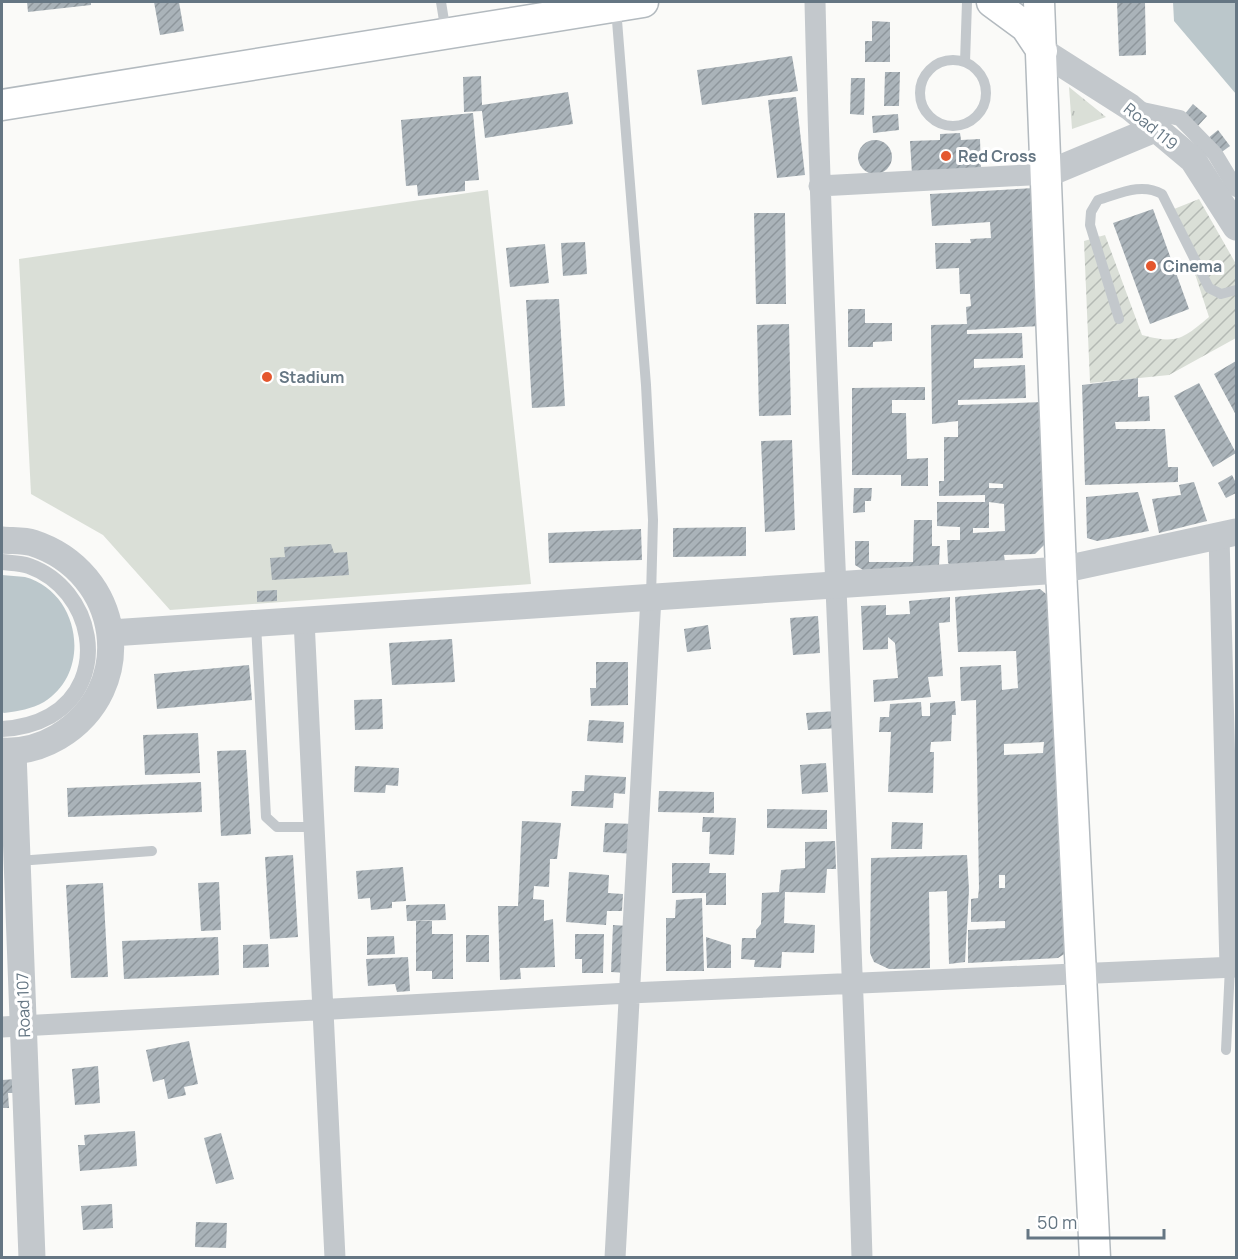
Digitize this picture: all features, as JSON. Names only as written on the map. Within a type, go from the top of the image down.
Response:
[{"type":"main road","points":[[992,2],[1026,27],[1042,51]]},
{"type":"main road","points":[[1039,2],[1061,570],[1095,1257]]},
{"type":"main road","points":[[2,105],[630,4]]},
{"type":"street","points":[[815,2],[819,186],[854,982],[862,1257]]},
{"type":"street","name":"Road 119","points":[[1042,51],[1130,107],[1193,160],[1236,227]]},
{"type":"street","points":[[1130,107],[1180,118],[1215,154],[1236,189]]},
{"type":"street","points":[[819,186],[1047,174],[1157,128]]},
{"type":"street","points":[[12,1027],[629,993],[1233,967],[1228,533],[1061,570],[111,633]]},
{"type":"street","points":[[2,540],[32,543],[62,556],[87,577],[104,605],[111,633],[109,671],[96,702],[74,727],[46,744],[6,744]]},
{"type":"street","points":[[2,562],[27,565],[53,577],[73,597],[84,621],[88,647],[84,673],[75,689],[52,715],[28,726],[6,744]]},
{"type":"street","points":[[615,1257],[651,597]]},
{"type":"street","points":[[304,620],[325,1011],[335,1257]]},
{"type":"street","name":"Road 107","points":[[6,744],[18,861],[12,1027],[32,1257]]},
{"type":"lane","points":[[441,2],[446,34]]},
{"type":"lane","points":[[964,62],[967,2]]},
{"type":"lane","points":[[630,4],[653,520],[651,597]]},
{"type":"lane","points":[[956,60],[964,62],[974,68],[985,85],[983,106],[970,122],[949,126],[939,123],[924,108],[921,98],[925,77],[939,64],[956,60]]},
{"type":"lane","points":[[1119,319],[1090,225],[1091,212],[1098,200],[1135,189],[1152,189],[1162,194],[1209,288],[1221,294],[1236,290]]},
{"type":"lane","points":[[256,623],[266,817],[277,827],[315,827]]},
{"type":"lane","points":[[18,861],[152,851]]},
{"type":"lane","points":[[1226,1050],[1233,967]]},
{"type":"green space","points":[[1069,87],[1106,117],[1072,129]]},
{"type":"green space","name":"Stadium","points":[[488,190],[531,584],[170,610],[103,535],[31,494],[19,259]]},
{"type":"green space","points":[[1199,199],[1236,264],[1236,338],[1169,375],[1090,383],[1084,241],[1105,235],[1142,335],[1163,339],[1178,338],[1192,331],[1209,317],[1174,209]]},
{"type":"shaded area","points":[[1173,2],[1236,2],[1236,94],[1174,21]]},
{"type":"shaded area","points":[[2,575],[25,577],[44,585],[58,599],[68,615],[73,634],[74,653],[69,672],[60,689],[44,702],[4,713],[2,712]]},
{"type":"building","points":[[27,2],[91,2],[91,5],[28,12]]},
{"type":"building","points":[[154,2],[179,2],[184,31],[160,35]]},
{"type":"building","points":[[1117,2],[1145,2],[1146,55],[1119,56]]},
{"type":"building","points":[[872,21],[890,22],[890,62],[865,62],[865,41],[872,41]]},
{"type":"building","points":[[792,56],[798,91],[702,105],[697,70]]},
{"type":"building","points":[[885,72],[900,72],[899,106],[884,106]]},
{"type":"building","points":[[481,76],[482,105],[568,92],[573,124],[485,138],[482,111],[464,112],[463,77]]},
{"type":"building","points":[[851,78],[865,78],[864,115],[850,114]]},
{"type":"building","points":[[796,97],[805,175],[777,178],[768,100]]},
{"type":"building","points":[[1193,104],[1207,116],[1196,128],[1183,116]]},
{"type":"building","points":[[473,113],[479,180],[465,181],[465,191],[418,196],[417,185],[406,186],[401,120]]},
{"type":"building","points":[[898,114],[899,130],[873,133],[872,116]]},
{"type":"building","points":[[1218,130],[1230,146],[1219,154],[1207,139]]},
{"type":"building","name":"Red Cross","points":[[960,133],[961,140],[980,139],[981,170],[912,174],[910,141],[940,140],[940,134]]},
{"type":"building","points":[[875,140],[887,145],[892,157],[887,169],[875,174],[863,169],[858,157],[863,145]]},
{"type":"building","points":[[1035,188],[1041,326],[967,330],[967,334],[1022,333],[1023,358],[974,359],[974,368],[1025,365],[1026,398],[958,400],[958,405],[1043,402],[1049,540],[1035,554],[1004,555],[1005,562],[953,567],[948,563],[947,540],[960,540],[960,527],[937,526],[937,502],[985,502],[985,495],[939,496],[939,481],[944,481],[944,437],[958,437],[958,421],[932,424],[931,325],[967,324],[966,307],[971,306],[970,294],[960,294],[959,268],[936,269],[935,243],[971,243],[970,239],[991,238],[990,222],[932,226],[930,194]],"holes":[[[989,483],[1003,484],[1003,488],[989,488]],[[989,502],[1004,504],[1005,531],[973,533],[973,528],[989,528]]]},
{"type":"building","name":"Cinema","points":[[1153,209],[1189,309],[1150,324],[1113,223]]},
{"type":"building","points":[[754,213],[785,213],[786,304],[756,304]]},
{"type":"building","points":[[585,242],[587,274],[563,276],[561,243]]},
{"type":"building","points":[[545,244],[549,283],[510,287],[506,248]]},
{"type":"building","points":[[559,299],[565,406],[532,408],[526,300]]},
{"type":"building","points":[[848,309],[865,309],[865,323],[892,323],[892,341],[873,342],[873,347],[848,347]]},
{"type":"building","points":[[789,324],[791,415],[759,416],[757,325]]},
{"type":"building","points":[[1236,361],[1236,415],[1214,374]]},
{"type":"building","points":[[1138,378],[1138,397],[1149,396],[1150,421],[1115,422],[1116,429],[1165,429],[1168,467],[1178,467],[1178,482],[1085,485],[1082,385]]},
{"type":"building","points":[[1199,383],[1236,453],[1213,467],[1174,396]]},
{"type":"building","points":[[925,387],[925,400],[892,400],[892,413],[906,413],[907,459],[928,458],[928,486],[901,486],[901,475],[852,475],[852,388]]},
{"type":"building","points":[[792,440],[795,530],[765,532],[761,441]]},
{"type":"building","points":[[1232,475],[1236,483],[1236,493],[1226,498],[1218,483]]},
{"type":"building","points":[[1194,482],[1207,521],[1159,533],[1152,499],[1181,495],[1179,485]]},
{"type":"building","points":[[854,488],[872,488],[871,501],[865,501],[865,512],[853,513]]},
{"type":"building","points":[[1138,492],[1149,531],[1097,541],[1087,538],[1086,497]]},
{"type":"building","points":[[914,520],[932,520],[932,546],[940,546],[939,566],[863,570],[855,565],[855,541],[869,541],[869,562],[913,562]]},
{"type":"building","points":[[746,527],[746,556],[673,557],[673,528]]},
{"type":"building","points":[[641,529],[642,560],[549,563],[548,533]]},
{"type":"building","points":[[331,544],[334,553],[347,552],[349,575],[272,580],[270,558],[285,557],[284,547]]},
{"type":"building","points":[[1040,589],[1051,598],[1069,951],[1058,958],[968,963],[968,930],[1005,928],[1005,921],[971,922],[971,899],[978,898],[979,888],[976,700],[961,701],[960,667],[1001,665],[1002,690],[1018,688],[1016,651],[958,652],[955,597]],"holes":[[[1044,742],[1043,753],[1004,755],[1004,744]],[[999,875],[1005,875],[1005,888],[999,888]]]},
{"type":"building","points":[[277,590],[277,601],[257,602],[257,591]]},
{"type":"building","points":[[950,597],[950,622],[939,623],[943,676],[928,677],[931,697],[874,702],[873,680],[898,678],[895,643],[888,637],[888,649],[863,650],[861,606],[886,605],[886,615],[910,614],[909,601]]},
{"type":"building","points":[[818,616],[820,653],[793,655],[790,618]]},
{"type":"building","points":[[708,625],[711,649],[687,652],[684,629]]},
{"type":"building","points":[[452,639],[455,682],[392,685],[389,643]]},
{"type":"building","points":[[596,662],[628,662],[628,705],[591,706],[590,688],[596,688]]},
{"type":"building","points":[[249,665],[252,700],[157,709],[154,674]]},
{"type":"building","points":[[382,699],[383,729],[355,730],[354,700]]},
{"type":"building","points":[[955,701],[956,715],[952,715],[951,741],[931,742],[930,752],[934,752],[933,793],[888,792],[891,732],[879,732],[880,717],[889,717],[890,704],[921,702],[922,716],[930,716],[930,703]]},
{"type":"building","points":[[837,711],[838,728],[808,730],[806,713]]},
{"type":"building","points":[[589,720],[624,722],[623,743],[587,741]]},
{"type":"building","points":[[198,733],[200,773],[145,775],[143,735]]},
{"type":"building","points":[[246,750],[251,834],[221,836],[217,751]]},
{"type":"building","points":[[826,763],[828,792],[802,794],[800,765]]},
{"type":"building","points":[[355,766],[399,768],[398,786],[386,785],[385,793],[354,792]]},
{"type":"building","points":[[585,775],[626,777],[625,794],[614,793],[613,808],[571,806],[572,791],[584,791]]},
{"type":"building","points":[[201,782],[202,812],[68,817],[67,788]]},
{"type":"building","points":[[659,791],[714,792],[714,813],[658,812]]},
{"type":"building","points":[[767,809],[827,810],[827,829],[767,828]]},
{"type":"building","points":[[703,817],[736,818],[734,855],[709,854],[710,832],[702,832]]},
{"type":"building","points":[[522,821],[561,823],[557,859],[550,859],[549,887],[534,886],[533,899],[544,900],[544,921],[553,919],[555,967],[520,968],[521,979],[500,980],[498,906],[518,906]]},
{"type":"building","points":[[892,822],[923,823],[922,849],[891,849]]},
{"type":"building","points":[[605,823],[636,824],[635,854],[603,852]]},
{"type":"building","points":[[835,841],[836,869],[827,869],[825,893],[785,892],[784,923],[815,925],[814,953],[782,952],[781,968],[754,967],[755,960],[741,959],[742,938],[756,938],[756,930],[761,924],[762,893],[779,892],[781,870],[805,868],[805,842]]},
{"type":"building","points":[[293,855],[298,937],[270,939],[265,857]]},
{"type":"building","points":[[967,855],[969,890],[965,962],[949,964],[947,891],[929,892],[930,968],[889,969],[874,962],[870,953],[871,858]]},
{"type":"building","points":[[672,863],[710,863],[709,873],[726,873],[726,905],[706,905],[706,893],[672,893]]},
{"type":"building","points":[[403,867],[406,901],[392,902],[392,908],[371,910],[370,898],[358,899],[356,871]]},
{"type":"building","points":[[569,872],[609,875],[608,893],[623,894],[622,911],[607,911],[606,925],[566,922]]},
{"type":"building","points":[[219,882],[221,930],[201,931],[198,883]]},
{"type":"building","points":[[103,883],[108,977],[71,978],[66,885]]},
{"type":"building","points":[[702,898],[704,971],[666,971],[666,918],[675,918],[676,900]]},
{"type":"building","points":[[445,904],[446,920],[407,921],[406,905]]},
{"type":"building","points":[[416,921],[432,921],[432,934],[453,934],[453,979],[432,979],[432,971],[416,971]]},
{"type":"building","points":[[613,925],[629,926],[627,973],[611,972]]},
{"type":"building","points":[[575,934],[604,934],[603,973],[582,973],[582,959],[575,959]]},
{"type":"building","points":[[466,935],[489,935],[489,962],[466,962]]},
{"type":"building","points":[[394,936],[395,954],[367,955],[367,937]]},
{"type":"building","points":[[218,937],[219,975],[124,979],[122,941]]},
{"type":"building","points":[[706,937],[731,945],[731,968],[707,968]]},
{"type":"building","points":[[268,944],[269,967],[243,968],[243,945]]},
{"type":"building","points":[[408,957],[410,991],[397,992],[395,984],[368,986],[366,959]]},
{"type":"building","points":[[189,1041],[198,1084],[184,1087],[186,1095],[168,1099],[164,1079],[153,1082],[146,1050]]},
{"type":"building","points":[[98,1066],[100,1103],[75,1105],[72,1069]]},
{"type":"building","points":[[16,1079],[16,1093],[8,1093],[9,1108],[2,1108],[2,1080]]},
{"type":"building","points":[[135,1131],[137,1166],[80,1171],[78,1145],[85,1145],[84,1135]]},
{"type":"building","points":[[221,1133],[234,1179],[216,1184],[204,1138]]},
{"type":"building","points":[[112,1204],[113,1228],[83,1230],[81,1206]]},
{"type":"building","points":[[196,1222],[227,1223],[226,1248],[195,1247]]},
{"type":"place","name":"Red Cross","points":[[946,156]]},
{"type":"place","name":"Cinema","points":[[1151,266]]},
{"type":"place","name":"Stadium","points":[[267,377]]}]
